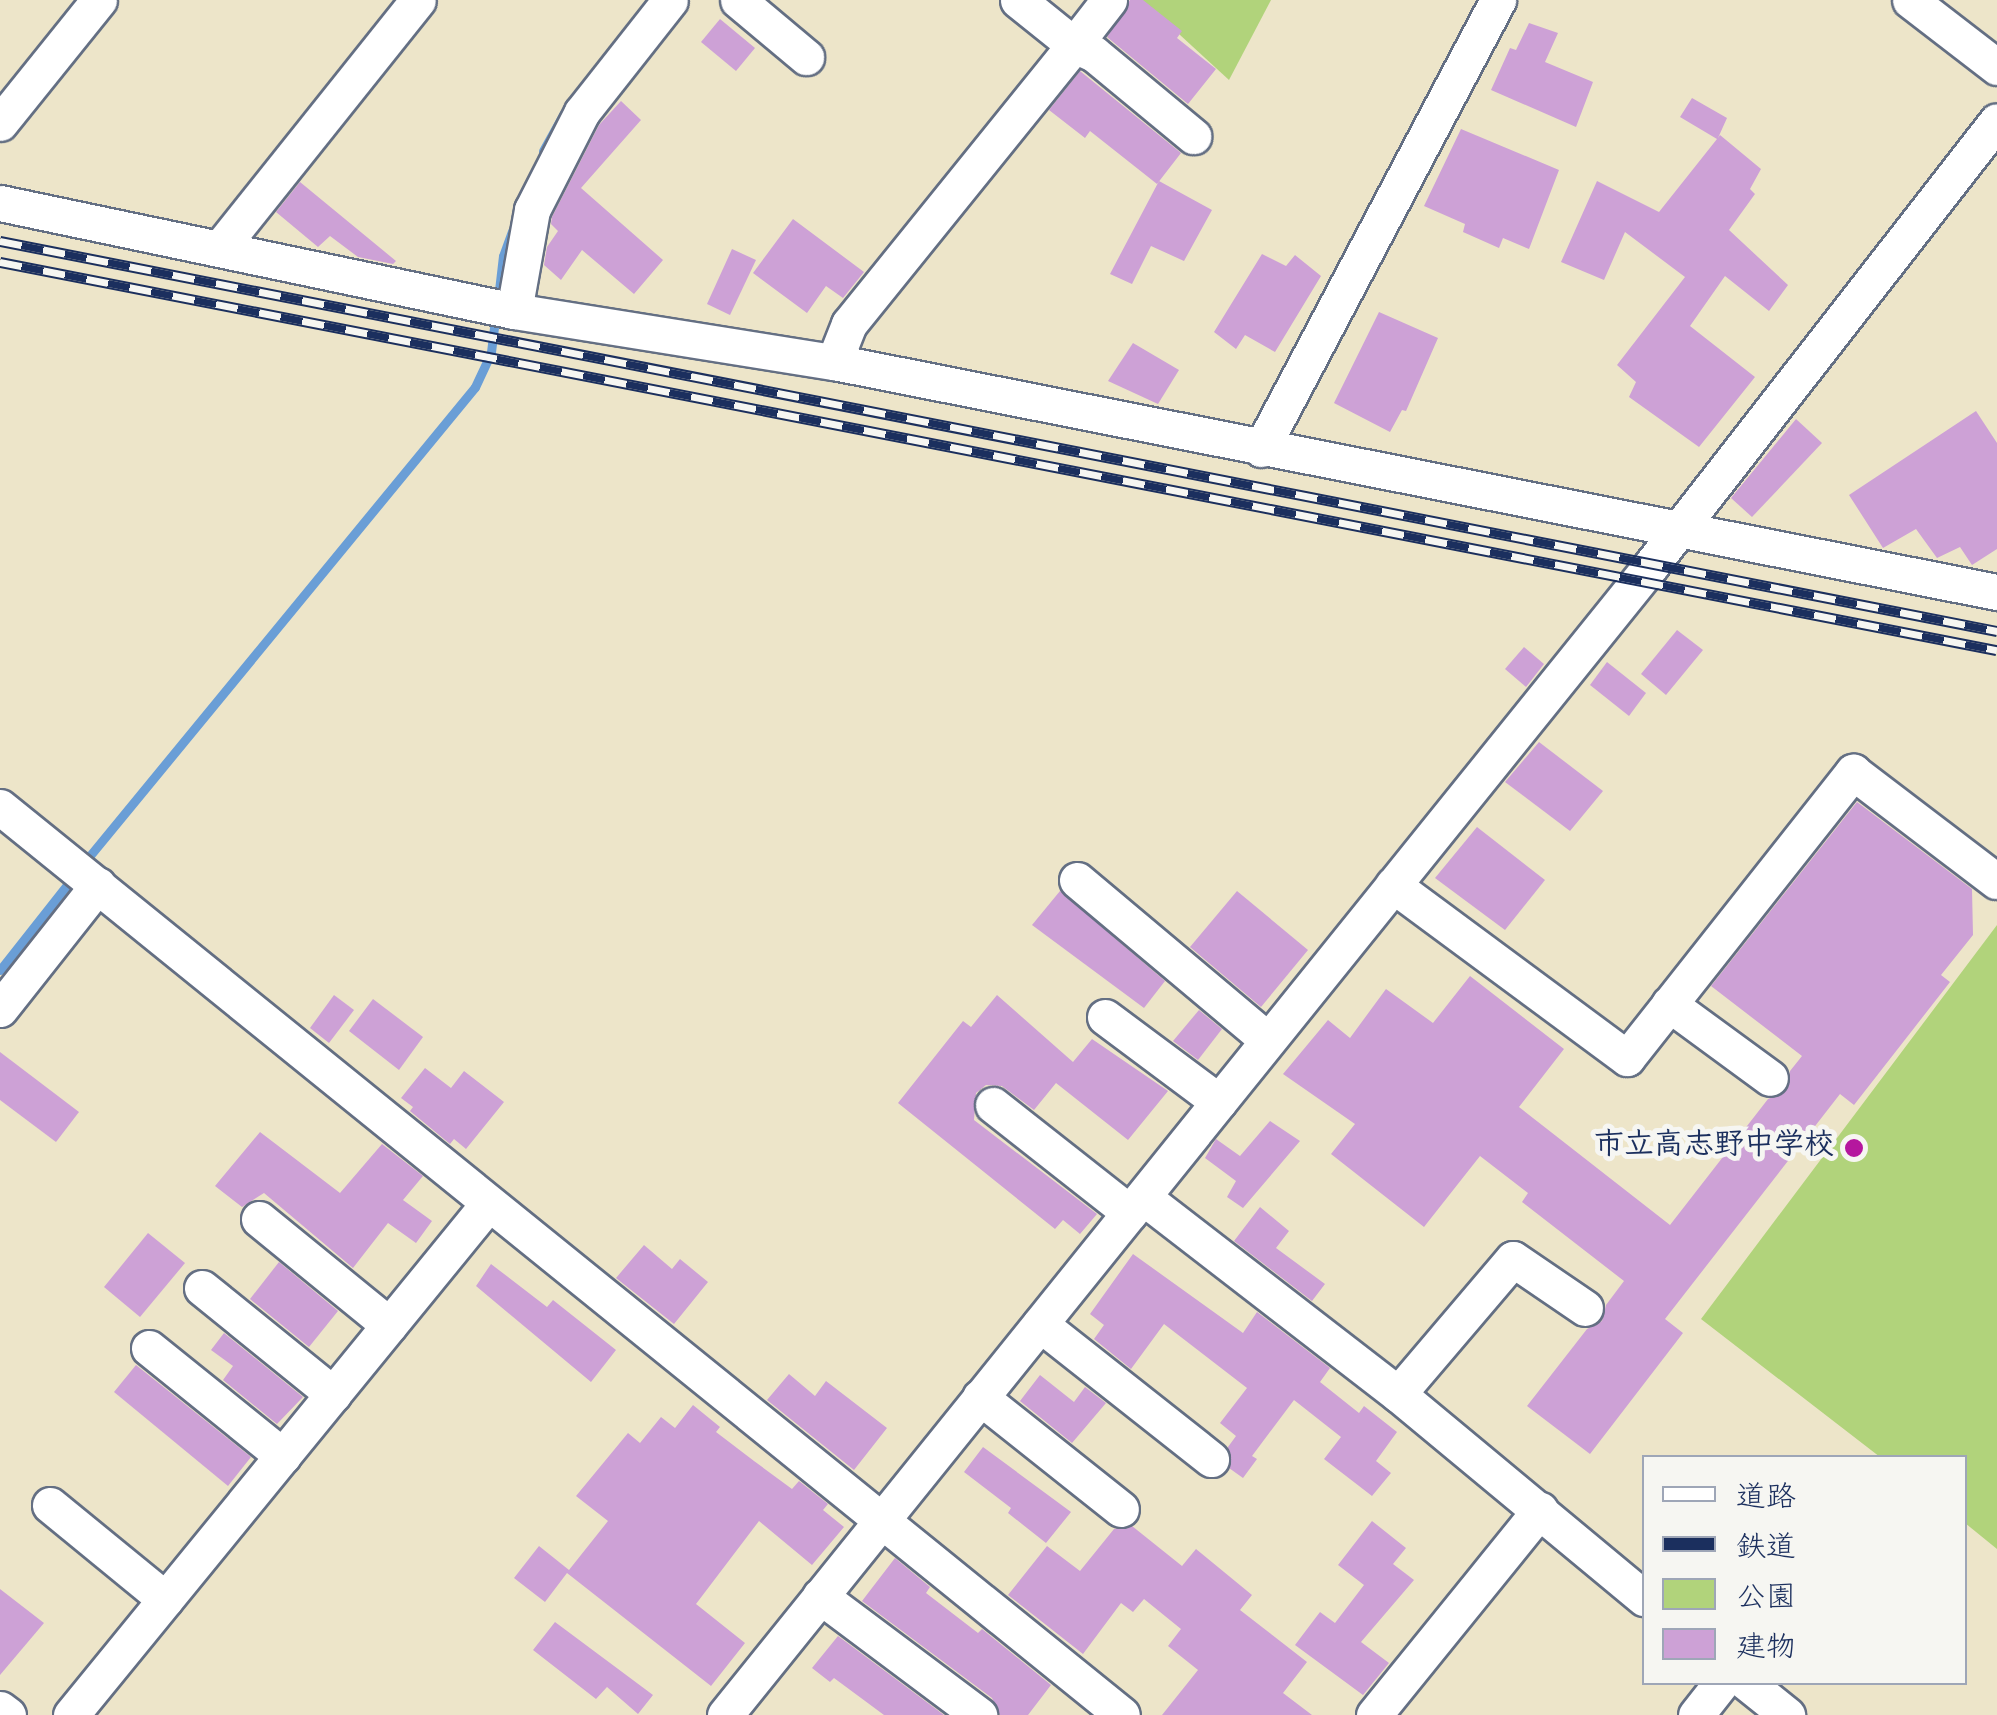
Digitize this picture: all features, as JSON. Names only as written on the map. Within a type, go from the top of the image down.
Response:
[{"type":"street","points":[[0,123],[99,0]]},
{"type":"street","points":[[220,248],[418,0]]},
{"type":"street","points":[[514,311],[532,210],[582,112],[670,0]]},
{"type":"street","points":[[738,0],[806,58]]},
{"type":"street","points":[[1018,0],[1074,44],[1094,54],[1194,136]]},
{"type":"street","points":[[834,362],[849,324],[1109,0]]},
{"type":"street","points":[[1261,449],[1498,0]]},
{"type":"street","points":[[1910,0],[1997,68]]},
{"type":"street","points":[[726,1715],[1393,885],[1997,121]]},
{"type":"street","points":[[0,203],[514,311],[834,362],[1997,592]]},
{"type":"street","points":[[1393,885],[1626,1058],[1853,772],[1996,881]]},
{"type":"street","points":[[0,807],[1122,1715]]},
{"type":"street","points":[[1077,880],[1268,1040]]},
{"type":"street","points":[[0,1009],[98,886]]},
{"type":"street","points":[[1670,1004],[1770,1078]]},
{"type":"street","points":[[1105,1016],[1219,1102]]},
{"type":"street","points":[[993,1105],[1398,1394],[1642,1596]]},
{"type":"street","points":[[71,1715],[488,1204]]},
{"type":"street","points":[[259,1219],[389,1326]]},
{"type":"street","points":[[1398,1394],[1513,1259],[1585,1308]]},
{"type":"street","points":[[202,1288],[333,1394]]},
{"type":"street","points":[[1040,1324],[1211,1459]]},
{"type":"street","points":[[149,1348],[283,1456]]},
{"type":"street","points":[[980,1398],[1122,1509]]},
{"type":"street","points":[[50,1505],[165,1599]]},
{"type":"street","points":[[1374,1715],[1540,1510]]},
{"type":"street","points":[[820,1596],[980,1715]]},
{"type":"street","points":[[1696,1715],[1720,1685]]},
{"type":"street","points":[[1750,1685],[1786,1715]]},
{"type":"street","points":[[0,1709],[8,1715]]},
{"type":"green space","points":[[1142,0],[1271,0],[1229,80]]},
{"type":"green space","points":[[1997,925],[1997,1549],[1967,1525],[1967,1455],[1877,1455],[1701,1319]]},
{"type":"building","points":[[1130,0],[1143,0],[1182,31],[1177,38],[1216,69],[1188,104],[1107,37]]},
{"type":"building","points":[[720,19],[755,48],[736,71],[701,42]]},
{"type":"building","points":[[1529,23],[1558,33],[1545,62],[1593,82],[1576,127],[1491,90],[1510,48],[1516,50]]},
{"type":"building","points":[[1080,71],[1181,153],[1157,184],[1090,131],[1085,138],[1049,110]]},
{"type":"building","points":[[1692,98],[1727,118],[1718,138],[1720,135],[1761,169],[1750,189],[1755,194],[1729,230],[1788,285],[1769,311],[1725,276],[1690,326],[1755,377],[1699,447],[1629,397],[1636,382],[1617,365],[1685,277],[1625,232],[1604,280],[1561,262],[1597,181],[1659,212],[1717,139],[1680,117]]},
{"type":"building","points":[[621,101],[641,120],[581,188],[663,260],[634,294],[582,250],[561,280],[544,265],[547,247],[558,231],[551,224],[552,217],[599,125]]},
{"type":"building","points":[[1461,129],[1559,170],[1529,249],[1503,238],[1499,248],[1463,232],[1465,224],[1424,206]]},
{"type":"building","points":[[1159,181],[1212,210],[1184,261],[1151,246],[1132,284],[1110,274]]},
{"type":"building","points":[[300,182],[396,261],[393,264],[358,257],[330,236],[318,247],[276,212]]},
{"type":"building","points":[[793,219],[864,272],[843,298],[826,286],[807,313],[753,273]]},
{"type":"building","points":[[732,249],[756,260],[730,315],[707,304]]},
{"type":"building","points":[[1262,254],[1286,266],[1295,255],[1321,276],[1275,352],[1245,335],[1236,349],[1214,332]]},
{"type":"building","points":[[1379,312],[1438,338],[1406,411],[1402,410],[1390,432],[1334,403]]},
{"type":"building","points":[[1133,343],[1179,370],[1158,404],[1108,381]]},
{"type":"building","points":[[1976,411],[1997,443],[1997,549],[1972,565],[1960,547],[1937,558],[1916,529],[1883,548],[1849,495]]},
{"type":"building","points":[[1796,419],[1822,443],[1752,517],[1731,498]]},
{"type":"building","points":[[1677,630],[1703,650],[1666,695],[1641,674]]},
{"type":"building","points":[[1524,647],[1544,664],[1526,687],[1505,669]]},
{"type":"building","points":[[1607,662],[1646,693],[1629,716],[1590,685]]},
{"type":"building","points":[[1539,742],[1603,791],[1570,831],[1505,782]]},
{"type":"building","points":[[1857,802],[1972,889],[1973,935],[1941,975],[1950,982],[1854,1105],[1840,1094],[1665,1319],[1683,1333],[1590,1454],[1527,1406],[1587,1329],[1602,1321],[1606,1305],[1624,1281],[1522,1202],[1528,1193],[1480,1156],[1424,1227],[1331,1154],[1355,1124],[1283,1074],[1328,1020],[1350,1038],[1386,989],[1433,1023],[1470,976],[1564,1049],[1519,1107],[1670,1225],[1768,1099],[1786,1091],[1790,1071],[1802,1056],[1711,986]]},
{"type":"building","points":[[1477,827],[1545,880],[1505,930],[1435,878]]},
{"type":"building","points":[[1060,891],[1165,981],[1144,1008],[1032,925]]},
{"type":"building","points":[[1237,891],[1308,950],[1261,1007],[1190,947]]},
{"type":"building","points":[[334,995],[354,1010],[329,1043],[310,1028]]},
{"type":"building","points":[[997,995],[1073,1062],[1092,1039],[1168,1091],[1128,1140],[1056,1083],[1034,1110],[1002,1086],[986,1085],[976,1093],[974,1120],[1097,1214],[1080,1234],[1063,1220],[1055,1229],[898,1103],[963,1021],[971,1027]]},
{"type":"building","points":[[373,999],[423,1037],[399,1070],[349,1031]]},
{"type":"building","points":[[1199,1010],[1222,1029],[1198,1060],[1173,1041]]},
{"type":"building","points":[[0,1052],[79,1112],[56,1142],[0,1100]]},
{"type":"building","points":[[425,1068],[451,1088],[464,1071],[504,1102],[466,1149],[454,1139],[450,1144],[410,1111],[413,1107],[401,1098]]},
{"type":"building","points":[[1270,1121],[1300,1141],[1243,1208],[1227,1197],[1236,1181],[1205,1158],[1216,1139],[1240,1156]]},
{"type":"building","points":[[260,1132],[340,1193],[382,1144],[423,1176],[403,1200],[432,1221],[416,1243],[388,1223],[353,1268],[264,1193],[242,1207],[215,1186]]},
{"type":"building","points":[[1260,1207],[1289,1231],[1276,1248],[1325,1284],[1312,1301],[1234,1241]]},
{"type":"building","points":[[148,1233],[185,1263],[140,1317],[104,1287]]},
{"type":"building","points":[[644,1245],[672,1269],[680,1259],[708,1282],[674,1324],[616,1278]]},
{"type":"building","points":[[1133,1254],[1243,1333],[1257,1312],[1330,1368],[1320,1382],[1359,1413],[1364,1406],[1397,1432],[1376,1461],[1391,1473],[1372,1496],[1324,1459],[1341,1437],[1294,1400],[1252,1456],[1257,1459],[1243,1478],[1229,1468],[1228,1447],[1236,1436],[1220,1423],[1247,1388],[1164,1324],[1131,1369],[1094,1339],[1104,1325],[1090,1314]]},
{"type":"building","points":[[279,1262],[338,1311],[309,1347],[250,1299]]},
{"type":"building","points":[[491,1264],[547,1307],[553,1300],[616,1350],[591,1382],[476,1286]]},
{"type":"building","points":[[224,1333],[303,1397],[277,1424],[223,1380],[233,1366],[211,1350]]},
{"type":"building","points":[[136,1365],[251,1457],[228,1486],[114,1392]]},
{"type":"building","points":[[789,1374],[815,1396],[826,1381],[887,1428],[854,1470],[767,1400]]},
{"type":"building","points":[[1040,1375],[1074,1402],[1085,1387],[1106,1403],[1072,1443],[1020,1401]]},
{"type":"building","points":[[693,1405],[720,1427],[716,1432],[792,1489],[799,1481],[828,1504],[823,1510],[844,1527],[812,1565],[759,1521],[696,1604],[745,1643],[711,1686],[567,1573],[545,1602],[514,1578],[539,1546],[569,1570],[608,1521],[576,1496],[628,1433],[640,1443],[661,1417],[675,1428]]},
{"type":"building","points":[[983,1447],[1071,1512],[1046,1543],[1008,1513],[1011,1508],[964,1472]]},
{"type":"building","points":[[1372,1521],[1406,1548],[1393,1564],[1414,1580],[1361,1642],[1389,1663],[1363,1695],[1295,1645],[1320,1612],[1335,1623],[1364,1585],[1338,1565]]},
{"type":"building","points":[[1132,1526],[1182,1566],[1196,1549],[1252,1595],[1240,1610],[1307,1662],[1283,1693],[1312,1715],[1162,1715],[1198,1670],[1168,1646],[1181,1629],[1144,1599],[1133,1612],[1121,1603],[1083,1654],[1008,1595],[1047,1546],[1080,1571],[1114,1529]]},
{"type":"building","points":[[895,1558],[930,1587],[926,1593],[978,1633],[982,1629],[1051,1685],[1028,1715],[1000,1715],[992,1698],[862,1601]]},
{"type":"building","points":[[0,1589],[44,1623],[0,1675]]},
{"type":"building","points":[[555,1622],[653,1695],[638,1714],[607,1687],[596,1699],[533,1650]]},
{"type":"building","points":[[838,1636],[944,1715],[884,1715],[834,1678],[830,1682],[812,1668]]},
{"type":"waterway","points":[[543,151],[564,113]]},
{"type":"waterway","points":[[498,299],[503,256],[512,231]]},
{"type":"waterway","points":[[83,864],[475,387],[491,352],[496,314]]},
{"type":"waterway","points":[[0,970],[74,876]]},
{"type":"railway","points":[[0,241],[1997,631]]},
{"type":"railway","points":[[0,262],[1997,650]]},
{"type":"place","name":"市立高志野中学校","points":[[1854,1148]]}]
